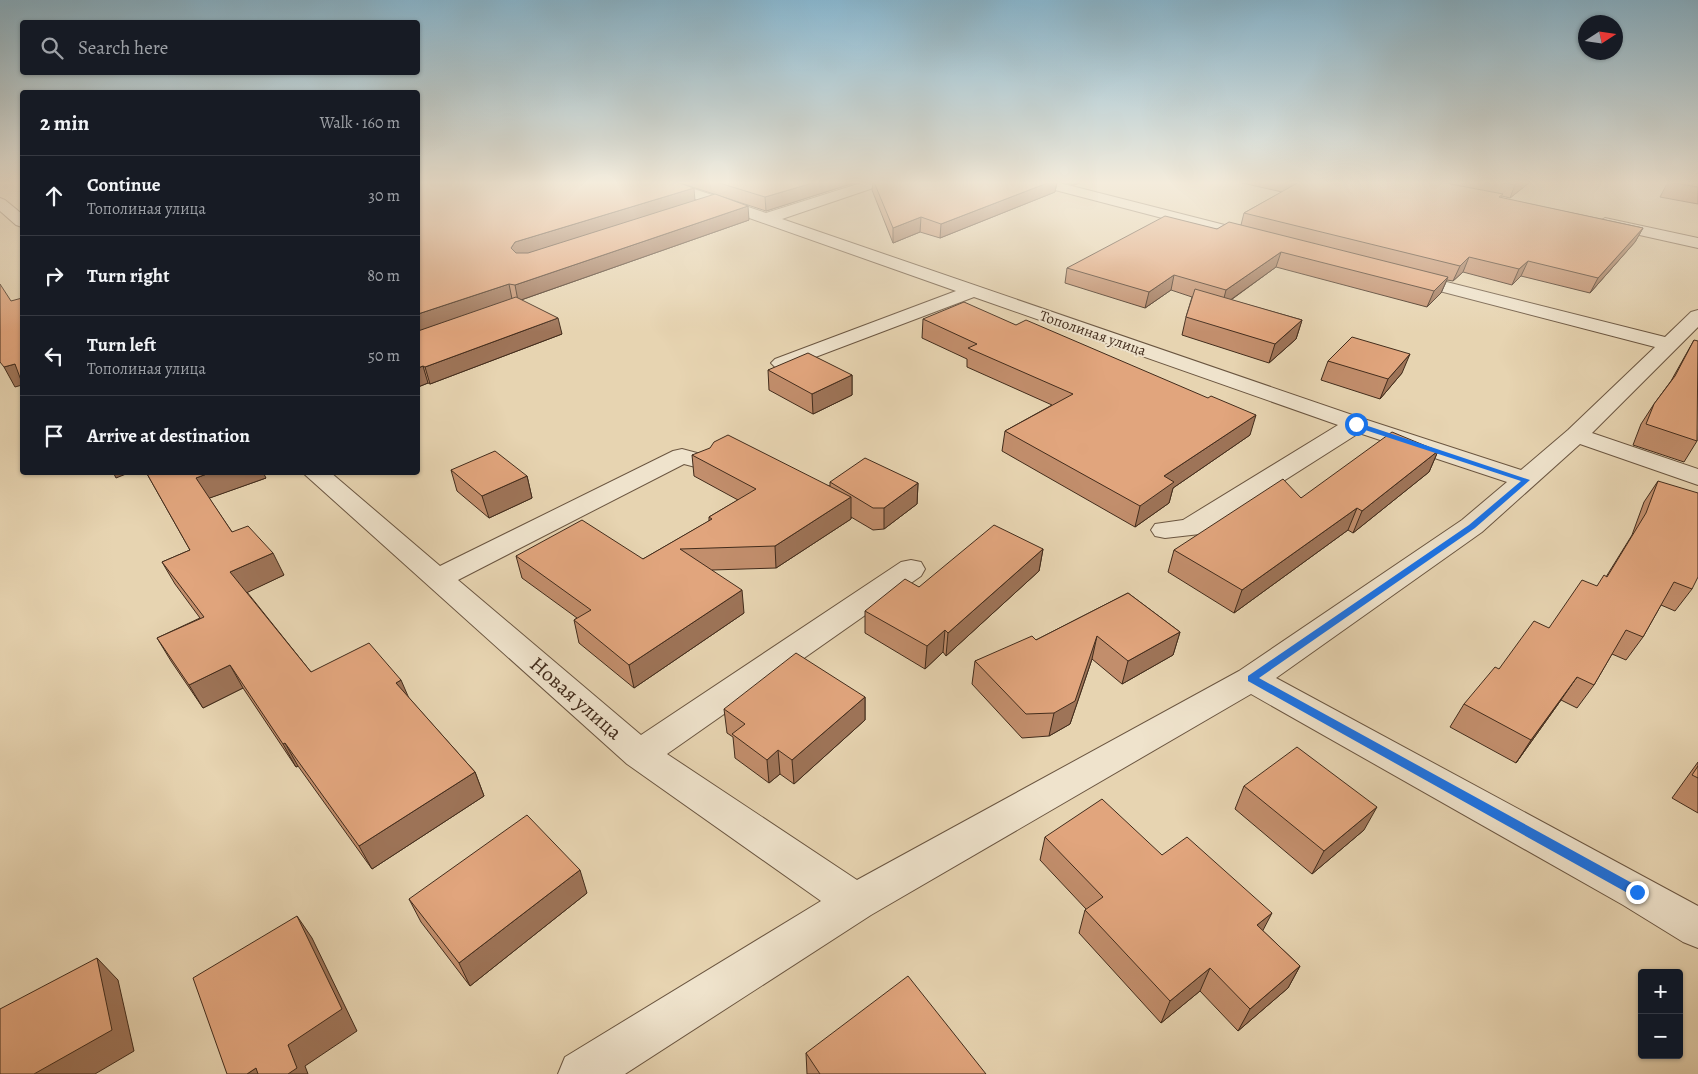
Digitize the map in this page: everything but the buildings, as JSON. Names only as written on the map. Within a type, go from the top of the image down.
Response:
[{"type":"street","name":"Тополиная улица","points":[[803,232],[1356,424],[1526,480]]},
{"type":"street","points":[[1234,232],[1272,242]]},
{"type":"street","points":[[1649,232],[1698,242]]},
{"type":"street","points":[[1388,272],[1667,344]]},
{"type":"street","points":[[782,363],[972,291]]},
{"type":"street","points":[[582,1074],[856,902],[1251,679],[1472,526],[1576,435],[1667,344],[1698,316]]},
{"type":"street","points":[[1165,530],[1190,528],[1356,424]]},
{"type":"street","points":[[1576,435],[1698,477]]},
{"type":"street","points":[[437,579],[682,456],[703,462]]},
{"type":"street","name":"Новая улица","points":[[317,475],[640,754],[856,902]]},
{"type":"street","points":[[640,754],[912,569]]},
{"type":"street","points":[[1251,679],[1637,892],[1698,928]]},
{"type":"route","points":[[1356,424],[1526,480],[1472,526],[1251,679],[1637,892]]}]
